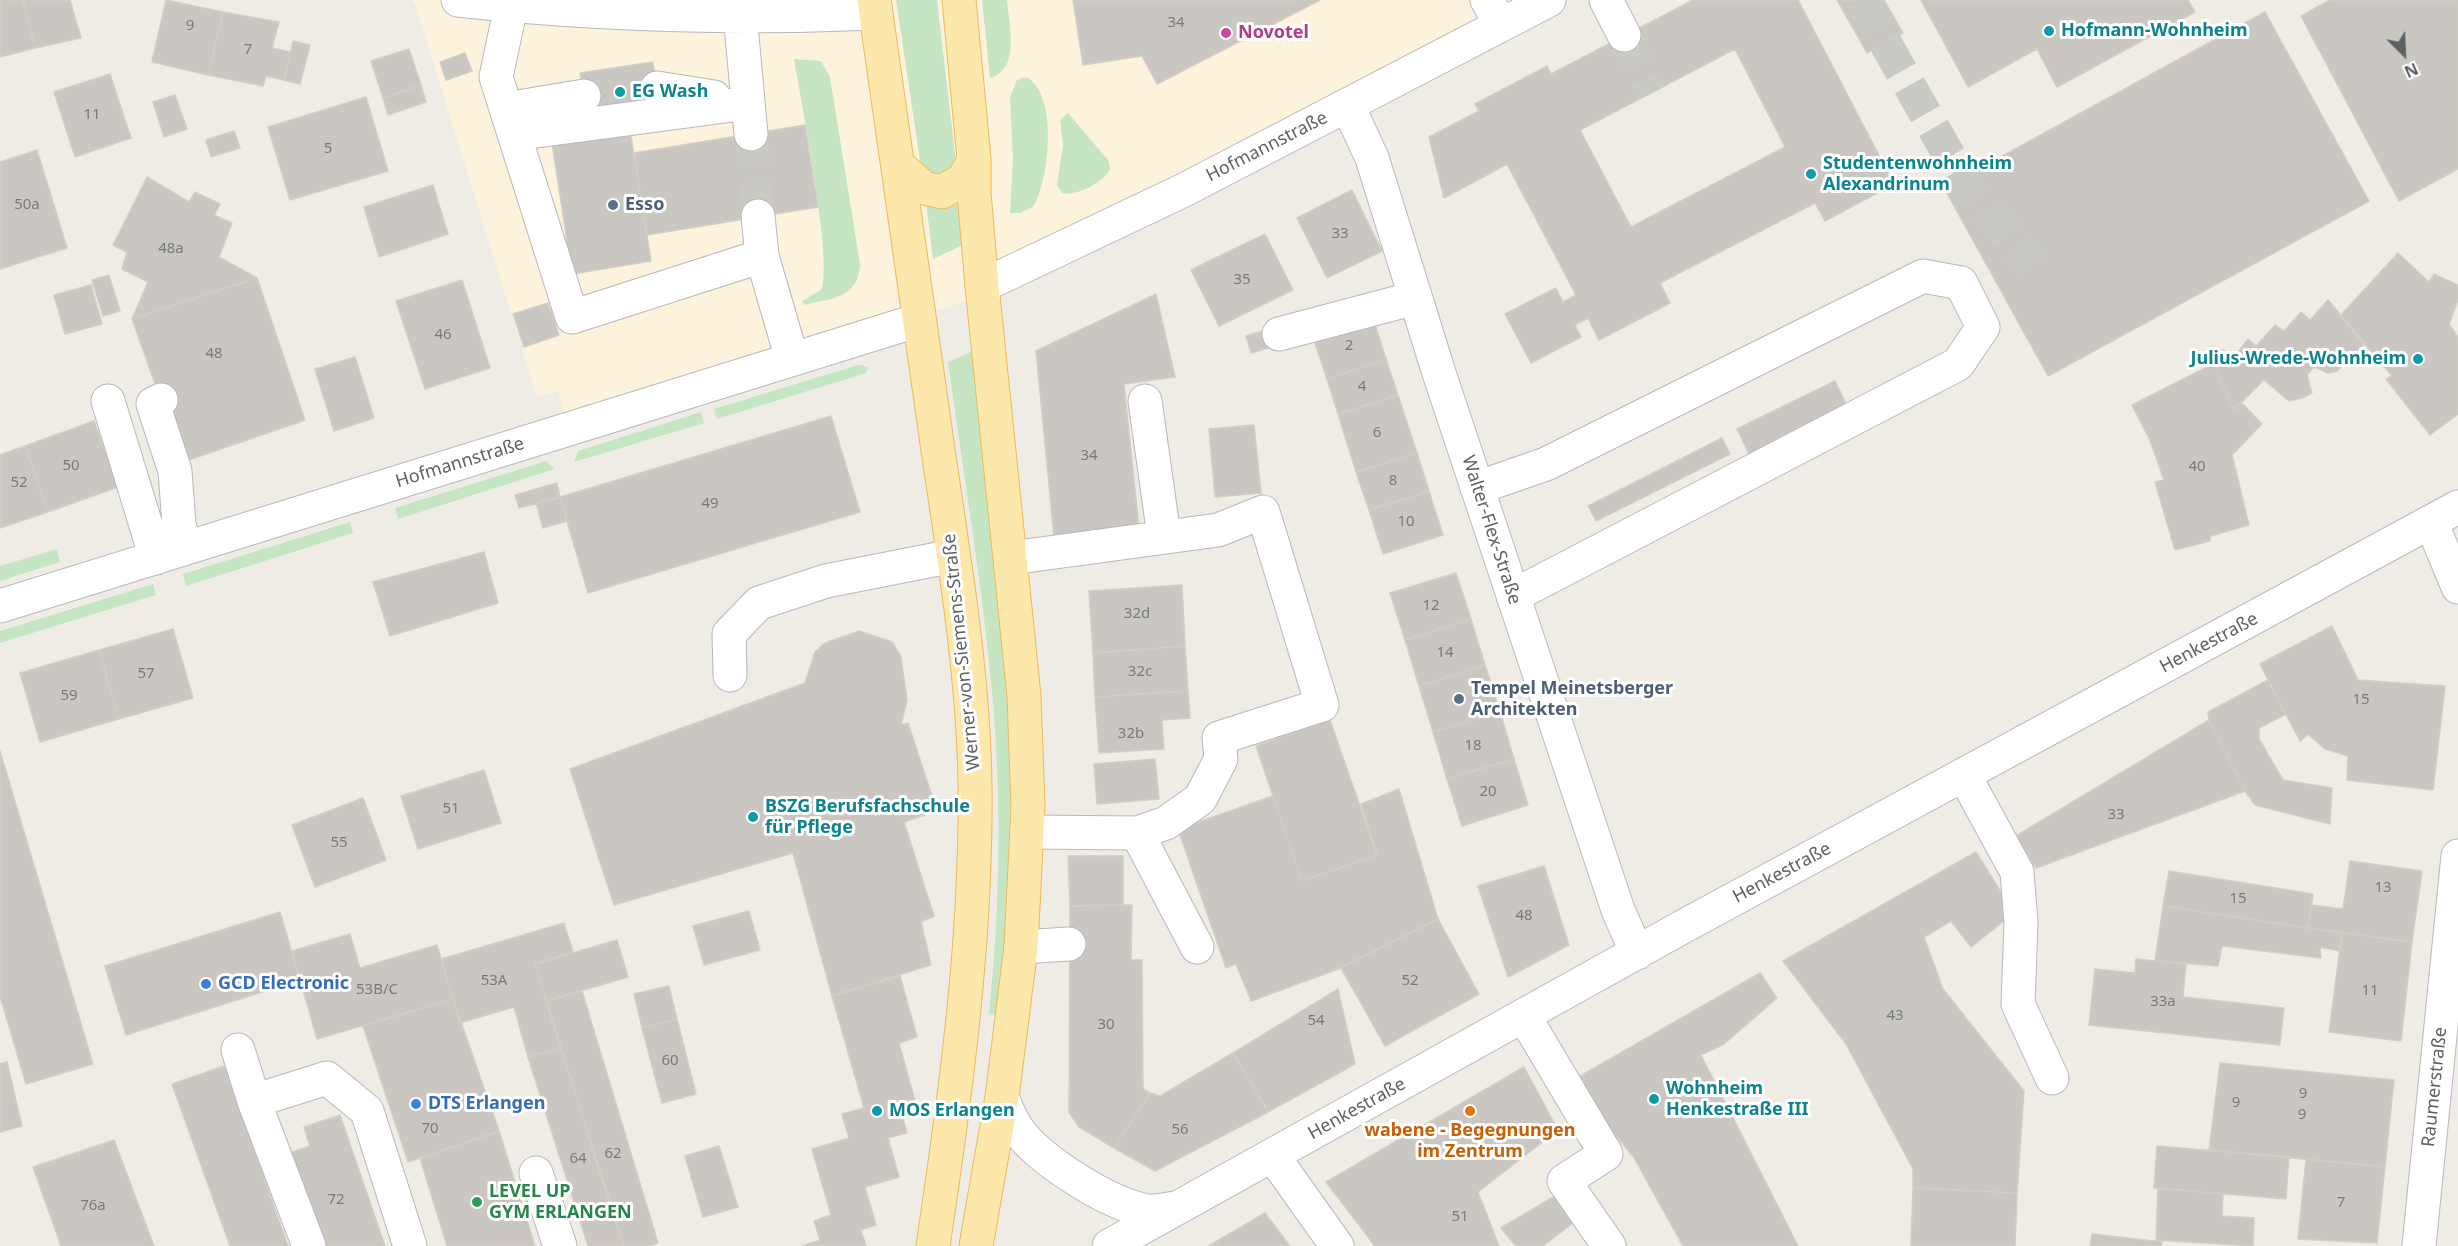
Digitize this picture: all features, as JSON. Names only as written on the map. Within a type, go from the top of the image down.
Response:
[{"type":"main road","points":[[959,0],[974,159],[974,193],[982,286],[1024,696],[1027,832],[1021,947],[1002,1097],[980,1230],[975,1246]]},
{"type":"main road","name":"Werner-von-Siemens-Straße","points":[[875,6],[900,167],[919,320],[953,556],[968,683],[975,778],[975,869],[964,1021],[933,1246]]},
{"type":"main road","points":[[900,167],[924,188],[942,192],[964,179],[974,159]]},
{"type":"street","points":[[458,0],[511,6],[676,14],[740,14],[875,6]]},
{"type":"street","name":"Hofmannstraße","points":[[982,286],[1184,189],[1348,106],[1494,13],[1549,0]]},
{"type":"street","points":[[1606,0],[1624,35]]},
{"type":"street","points":[[511,6],[496,78],[572,317],[762,256]]},
{"type":"street","points":[[740,14],[750,119]]},
{"type":"street","points":[[657,88],[750,119]]},
{"type":"street","points":[[510,121],[584,96]]},
{"type":"street","name":"Walter-Flex-Straße","points":[[1348,106],[1372,158],[1477,488],[1618,910],[1637,953]]},
{"type":"street","points":[[510,121],[750,119]]},
{"type":"street","points":[[758,216],[762,256],[792,359]]},
{"type":"street","points":[[1477,488],[1546,464],[1923,276],[1961,283],[1983,327],[1958,364],[1513,596]]},
{"type":"street","points":[[1279,334],[1415,298]]},
{"type":"street","name":"Hofmannstraße","points":[[0,606],[919,320]]},
{"type":"street","points":[[161,400],[153,404],[175,471],[179,525],[171,553]]},
{"type":"street","points":[[108,401],[171,553]]},
{"type":"street","points":[[1145,401],[1164,536]]},
{"type":"street","points":[[1011,558],[1218,530],[1263,512],[1322,705],[1219,738],[1221,759],[1200,799],[1166,823],[1137,833],[1027,832]]},
{"type":"street","points":[[2445,515],[2458,587]]},
{"type":"street","name":"Henkestraße","points":[[1109,1246],[1183,1207],[1637,953],[2445,515]]},
{"type":"street","points":[[730,675],[729,634],[759,603],[826,581],[953,556]]},
{"type":"street","points":[[1965,775],[2016,872],[2021,923],[2018,1004],[2052,1078]]},
{"type":"street","points":[[1137,833],[1197,947]]},
{"type":"street","name":"Raumerstraße","points":[[2419,1246],[2456,900],[2458,856]]},
{"type":"street","points":[[1021,947],[1069,944]]},
{"type":"street","points":[[1524,1016],[1606,1154],[1564,1181],[1599,1243]]},
{"type":"street","points":[[238,1050],[254,1101],[309,1246]]},
{"type":"street","points":[[254,1101],[327,1078],[367,1111],[410,1246]]},
{"type":"street","points":[[1002,1097],[1022,1134],[1038,1150],[1118,1202],[1150,1211],[1183,1207]]},
{"type":"street","points":[[1273,1156],[1337,1246]]},
{"type":"street","points":[[536,1173],[560,1246]]},
{"type":"shaded area","points":[[409,0],[1551,0],[989,294],[569,428],[558,391],[537,397],[414,1]]},
{"type":"green space","points":[[896,0],[937,0],[957,170],[948,178],[922,174]]},
{"type":"green space","points":[[982,0],[1007,0],[1010,21],[1010,56],[1000,73],[990,78]]},
{"type":"green space","points":[[794,59],[821,61],[830,77],[860,264],[858,276],[849,291],[833,298],[804,305],[802,301],[821,290],[824,275],[823,249],[815,179]]},
{"type":"green space","points":[[1026,77],[1036,86],[1043,101],[1047,118],[1047,158],[1044,177],[1034,206],[1020,213],[1010,213],[1013,160],[1010,98],[1017,80]]},
{"type":"green space","points":[[1068,113],[1108,160],[1110,169],[1096,183],[1082,191],[1068,194],[1062,193],[1057,185],[1063,145],[1060,120]]},
{"type":"green space","points":[[960,198],[965,244],[933,259],[926,202]]},
{"type":"green space","points":[[978,349],[997,544],[1015,786],[1001,1015],[989,1014],[996,934],[998,853],[997,772],[992,692],[978,568],[948,362]]},
{"type":"green space","points":[[858,365],[868,367],[866,373],[717,419],[714,409]]},
{"type":"green space","points":[[701,412],[704,423],[574,462],[578,451]]},
{"type":"green space","points":[[546,461],[555,469],[398,519],[395,508]]},
{"type":"green space","points":[[350,522],[353,533],[186,586],[183,574]]},
{"type":"green space","points":[[57,549],[60,562],[0,581],[0,566]]},
{"type":"green space","points":[[153,584],[156,595],[0,643],[0,631]]},
{"type":"building","points":[[0,0],[23,0],[35,48],[0,57]]},
{"type":"building","points":[[23,0],[70,0],[81,38],[35,48]]},
{"type":"building","points":[[166,0],[223,12],[208,75],[152,62]]},
{"type":"building","points":[[1073,0],[1320,0],[1157,84],[1142,56],[1083,65]]},
{"type":"building","name":"Studentenwohnheim Alexandrinum","points":[[1693,0],[1798,0],[1894,184],[1825,221],[1815,203],[1660,283],[1670,303],[1599,340],[1588,318],[1575,325],[1581,337],[1531,363],[1505,314],[1556,288],[1563,302],[1576,295],[1507,164],[1444,198],[1429,137],[1479,111],[1475,104],[1547,66],[1551,74]],"holes":[[[1735,49],[1785,147],[1631,227],[1580,130]]]},
{"type":"building","points":[[1837,0],[1884,0],[1903,33],[1867,53]]},
{"type":"building","name":"Hofmann-Wohnheim","points":[[1921,0],[2188,0],[2195,12],[2057,87],[2037,49],[1968,87]]},
{"type":"building","points":[[2330,0],[2458,0],[2458,169],[2399,201],[2301,16]]},
{"type":"building","points":[[223,12],[279,22],[272,48],[290,52],[284,80],[266,76],[263,86],[208,75]]},
{"type":"building","points":[[2265,12],[2369,201],[2048,376],[1944,188]]},
{"type":"building","points":[[293,41],[310,45],[300,84],[284,80]]},
{"type":"building","points":[[409,49],[421,85],[383,98],[371,61]]},
{"type":"building","points":[[465,53],[472,71],[446,80],[440,62]]},
{"type":"building","name":"EG Wash","points":[[653,62],[659,108],[587,119],[580,73]]},
{"type":"building","points":[[110,74],[131,138],[75,157],[54,92]]},
{"type":"building","points":[[421,85],[426,102],[388,115],[383,98]]},
{"type":"building","points":[[175,95],[187,129],[164,137],[153,102]]},
{"type":"building","points":[[366,97],[388,171],[290,200],[268,127]]},
{"type":"building","points":[[805,125],[818,207],[647,235],[634,153]]},
{"type":"building","points":[[630,130],[651,261],[572,274],[552,143]]},
{"type":"building","points":[[234,131],[240,148],[211,157],[206,140]]},
{"type":"building","points":[[37,150],[67,248],[0,269],[0,162]]},
{"type":"building","points":[[147,177],[189,202],[195,192],[220,204],[214,215],[232,223],[219,257],[257,278],[132,319],[148,282],[122,269],[127,252],[113,245]]},
{"type":"building","points":[[433,185],[448,234],[379,257],[364,207]]},
{"type":"building","points":[[1352,190],[1382,251],[1327,278],[1297,218]]},
{"type":"building","points":[[1265,234],[1293,290],[1219,326],[1191,270]]},
{"type":"building","name":"Julius-Wrede-Wohnheim","points":[[2398,253],[2429,282],[2434,274],[2458,285],[2458,300],[2449,324],[2458,337],[2458,414],[2430,435],[2386,379],[2392,376],[2340,316]]},
{"type":"building","points":[[109,275],[120,311],[103,316],[92,280]]},
{"type":"building","points":[[257,278],[305,420],[183,462],[132,319]]},
{"type":"building","points":[[462,280],[490,368],[425,389],[396,301]]},
{"type":"building","points":[[91,285],[102,324],[65,334],[54,295]]},
{"type":"building","points":[[1156,294],[1175,377],[1124,384],[1139,528],[1054,537],[1036,351]]},
{"type":"building","points":[[2328,300],[2365,343],[2337,371],[2328,373],[2314,367],[2307,375],[2312,393],[2289,401],[2264,380],[2234,410],[2213,364],[2223,350],[2234,358],[2248,339],[2256,346],[2275,325],[2284,331],[2301,312],[2310,320]]},
{"type":"building","points":[[548,303],[559,335],[524,347],[513,314]]},
{"type":"building","points":[[1372,315],[1386,359],[1327,379],[1312,334]]},
{"type":"building","points":[[1276,327],[1282,344],[1251,353],[1246,336]]},
{"type":"building","points":[[355,357],[374,418],[334,431],[315,369]]},
{"type":"building","points":[[1386,359],[1398,395],[1338,414],[1327,379]]},
{"type":"building","points":[[2213,364],[2234,410],[2241,402],[2262,424],[2232,455],[2249,525],[2210,536],[2210,541],[2175,550],[2155,482],[2164,480],[2150,440],[2132,405]]},
{"type":"building","points":[[1835,381],[1850,412],[1752,460],[1737,429]]},
{"type":"building","points":[[1398,395],[1417,453],[1356,472],[1338,414]]},
{"type":"building","points":[[831,416],[860,512],[588,593],[560,497]]},
{"type":"building","points":[[94,421],[118,487],[48,512],[25,446]]},
{"type":"building","points":[[1254,425],[1261,493],[1215,497],[1209,429]]},
{"type":"building","points":[[1722,438],[1730,454],[1596,521],[1588,506]]},
{"type":"building","points":[[25,446],[48,512],[0,528],[0,455]]},
{"type":"building","points":[[1417,453],[1429,491],[1369,510],[1356,472]]},
{"type":"building","points":[[557,483],[560,497],[519,508],[515,495]]},
{"type":"building","points":[[1429,491],[1443,535],[1383,554],[1369,510]]},
{"type":"building","points":[[560,497],[567,521],[543,528],[536,503]]},
{"type":"building","points":[[484,552],[498,603],[390,636],[373,582]]},
{"type":"building","points":[[1456,573],[1471,619],[1405,640],[1390,593]]},
{"type":"building","points":[[1182,585],[1185,646],[1093,653],[1089,591]]},
{"type":"building","points":[[1471,619],[1485,665],[1419,686],[1405,640]]},
{"type":"building","points":[[2332,626],[2358,680],[2445,686],[2433,790],[2347,780],[2348,756],[2325,749],[2308,734],[2300,741],[2260,664]]},
{"type":"building","points":[[173,629],[193,698],[119,719],[99,650]]},
{"type":"building","name":"BSZG Berufsfachschule für Pflege","points":[[859,631],[892,642],[901,657],[907,700],[901,725],[908,723],[937,811],[904,822],[934,916],[921,922],[931,965],[832,996],[793,853],[614,905],[570,769],[805,683],[815,652],[825,643]]},
{"type":"building","points":[[1185,646],[1188,691],[1095,697],[1093,653]]},
{"type":"building","points":[[99,650],[119,719],[40,742],[20,673]]},
{"type":"building","name":"Tempel Meinetsberger Architekten","points":[[1485,665],[1500,712],[1433,732],[1419,686]]},
{"type":"building","points":[[2268,680],[2286,714],[2259,728],[2259,739],[2283,780],[2332,788],[2330,824],[2255,805],[2245,791],[2209,720],[2208,712]]},
{"type":"building","points":[[1188,691],[1190,718],[1162,720],[1164,749],[1099,753],[1095,697]]},
{"type":"building","points":[[1500,712],[1514,759],[1447,779],[1433,732]]},
{"type":"building","points":[[1330,720],[1377,855],[1302,881],[1256,746]]},
{"type":"building","points":[[2209,720],[2245,791],[2036,868],[2016,836]]},
{"type":"building","points":[[0,751],[93,1064],[26,1084],[0,996]]},
{"type":"building","points":[[1155,759],[1159,799],[1097,804],[1094,764]]},
{"type":"building","points":[[1514,759],[1528,805],[1462,826],[1447,779]]},
{"type":"building","points":[[484,770],[501,823],[418,849],[401,796]]},
{"type":"building","points":[[1399,789],[1438,919],[1341,968],[1251,1001],[1236,964],[1226,968],[1178,829],[1273,796],[1302,881],[1377,855],[1361,804]]},
{"type":"building","points":[[363,798],[386,860],[315,887],[292,825]]},
{"type":"building","points":[[1976,852],[2014,913],[1971,947],[1951,921],[1924,937],[1943,989],[2024,1091],[2017,1193],[1913,1188],[1913,1169],[1846,1044],[1783,961]]},
{"type":"building","points":[[1068,856],[1123,856],[1123,905],[1070,906]]},
{"type":"building","points":[[2350,861],[2422,871],[2412,942],[2308,928],[2311,905],[2343,909]]},
{"type":"building","points":[[1544,866],[1569,945],[1508,977],[1478,886]]},
{"type":"building","points":[[2169,871],[2313,894],[2308,928],[2163,906]]},
{"type":"building","points":[[1132,905],[1131,960],[1142,960],[1143,1089],[1150,1093],[1114,1148],[1079,1127],[1069,1112],[1070,906]]},
{"type":"building","points":[[2163,906],[2342,933],[2339,951],[2320,947],[2321,958],[2222,946],[2218,966],[2155,961]]},
{"type":"building","points":[[749,911],[760,950],[704,965],[693,926]]},
{"type":"building","points":[[280,912],[300,980],[126,1035],[105,966]]},
{"type":"building","points":[[1438,919],[1479,994],[1385,1046],[1341,968]]},
{"type":"building","points":[[564,923],[573,952],[535,964],[561,1048],[528,1057],[514,1007],[460,1023],[441,959]]},
{"type":"building","points":[[2342,933],[2412,942],[2401,1041],[2329,1032]]},
{"type":"building","points":[[350,934],[360,968],[437,945],[453,999],[317,1039],[292,951]]},
{"type":"building","points":[[617,940],[628,977],[546,1001],[535,964]]},
{"type":"building","points":[[2136,959],[2186,964],[2183,997],[2284,1008],[2280,1045],[2089,1025],[2095,969],[2135,973]]},
{"type":"building","name":"Wohnheim Henkestraße III","points":[[1760,973],[1777,998],[1724,1044],[1701,1055],[1798,1246],[1683,1246],[1633,1156],[1570,1082]]},
{"type":"building","name":"MOS Erlangen","points":[[900,976],[917,1037],[899,1043],[915,1101],[899,1105],[907,1133],[888,1138],[899,1177],[865,1187],[876,1225],[861,1230],[866,1246],[802,1246],[820,1240],[814,1221],[831,1215],[812,1149],[849,1138],[842,1114],[864,1108],[832,996]]},
{"type":"building","points":[[669,986],[677,1019],[642,1028],[634,994]]},
{"type":"building","points":[[1338,989],[1355,1064],[1268,1112],[1233,1053]]},
{"type":"building","points":[[582,991],[658,1243],[650,1246],[624,1246],[546,1001]]},
{"type":"building","points":[[453,999],[499,1131],[408,1162],[363,1026]]},
{"type":"building","points":[[677,1019],[696,1094],[662,1103],[642,1028]]},
{"type":"building","points":[[561,1048],[624,1246],[588,1246],[528,1057]]},
{"type":"building","points":[[1233,1053],[1268,1112],[1155,1171],[1114,1148],[1150,1093],[1160,1096]]},
{"type":"building","points":[[7,1062],[22,1126],[0,1132],[0,1064]]},
{"type":"building","points":[[2220,1063],[2394,1080],[2385,1167],[2209,1150]]},
{"type":"building","points":[[224,1066],[288,1246],[230,1246],[172,1084]]},
{"type":"building","points":[[1524,1067],[1558,1130],[1478,1192],[1499,1246],[1375,1246],[1326,1182]]},
{"type":"building","points":[[340,1115],[385,1246],[318,1246],[287,1154],[310,1146],[304,1127]]},
{"type":"building","name":"LEVEL UP GYM ERLANGEN","points":[[499,1131],[535,1246],[447,1246],[420,1158]]},
{"type":"building","points":[[114,1140],[154,1246],[61,1246],[33,1167]]},
{"type":"building","points":[[719,1146],[738,1207],[703,1217],[685,1156]]},
{"type":"building","points":[[2157,1146],[2289,1157],[2286,1199],[2154,1188]]},
{"type":"building","points":[[2306,1159],[2385,1167],[2377,1243],[2298,1239]]},
{"type":"building","points":[[1913,1188],[2017,1193],[2015,1246],[1911,1246]]},
{"type":"building","points":[[2158,1188],[2223,1194],[2222,1216],[2254,1218],[2253,1246],[2156,1240]]},
{"type":"building","points":[[1565,1190],[1578,1219],[1543,1246],[1516,1246],[1501,1228]]},
{"type":"building","points":[[1265,1213],[1290,1246],[1209,1246],[1217,1241]]},
{"type":"building","points":[[2092,1234],[2162,1242],[2161,1246],[2090,1246]]},
{"type":"tunnel","points":[[1861,0],[1968,189],[2033,265]]},
{"type":"tunnel","points":[[1624,35],[1652,92]]},
{"type":"tunnel","points":[[751,134],[758,216]]},
{"type":"place","name":"Hofmann-Wohnheim","points":[[2049,31]]},
{"type":"place","name":"Novotel","points":[[1226,33]]},
{"type":"place","name":"EG Wash","points":[[620,92]]},
{"type":"place","name":"Studentenwohnheim Alexandrinum","points":[[1811,174]]},
{"type":"place","name":"Esso","points":[[613,205]]},
{"type":"place","name":"Julius-Wrede-Wohnheim","points":[[2418,359]]},
{"type":"place","name":"Tempel Meinetsberger Architekten","points":[[1459,699]]},
{"type":"place","name":"BSZG Berufsfachschule für Pflege","points":[[753,817]]},
{"type":"place","name":"GCD Electronic","points":[[206,984]]},
{"type":"place","name":"Wohnheim Henkestraße III","points":[[1654,1099]]},
{"type":"place","name":"DTS Erlangen","points":[[416,1104]]},
{"type":"place","name":"MOS Erlangen","points":[[877,1111]]},
{"type":"place","name":"wabene - Begegnungen im Zentrum","points":[[1470,1111]]},
{"type":"place","name":"LEVEL UP GYM ERLANGEN","points":[[477,1202]]}]
